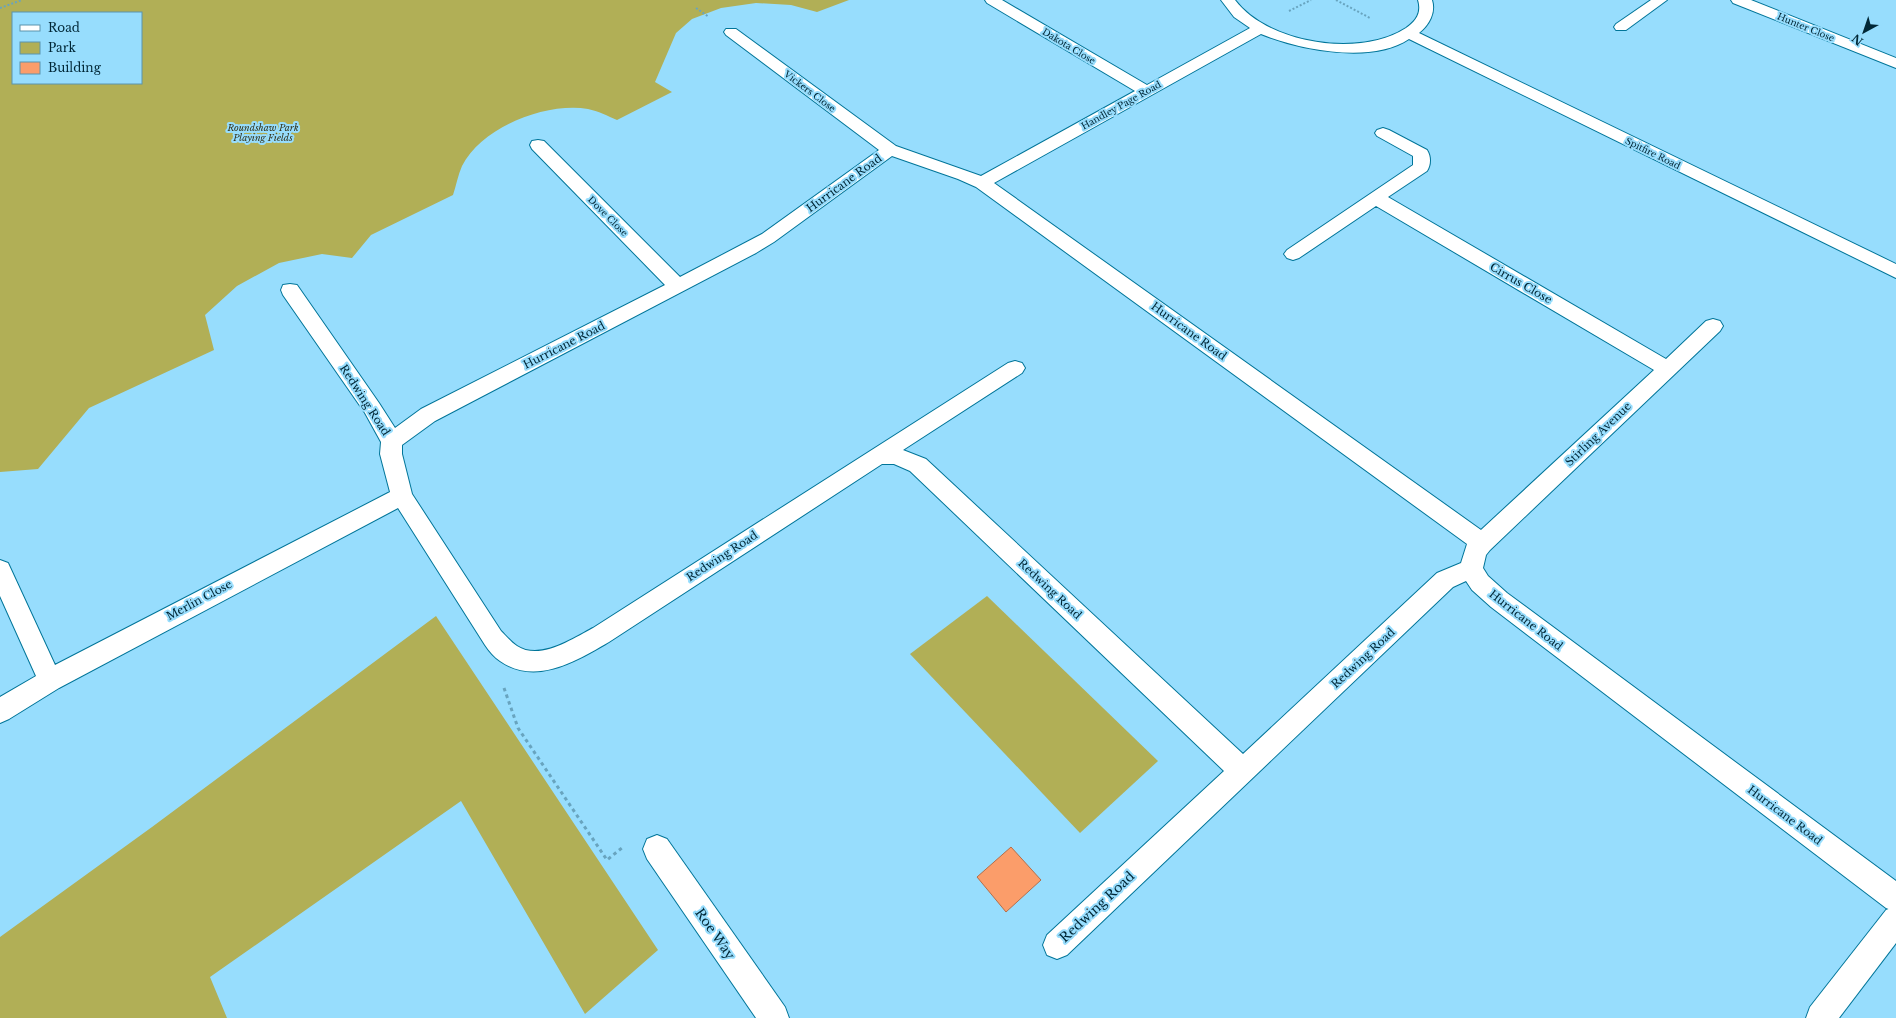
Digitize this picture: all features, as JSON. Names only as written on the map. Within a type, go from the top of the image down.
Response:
[{"type":"street","name":"Dakota Close","points":[[992,0],[1146,91]]},
{"type":"street","points":[[1228,0],[1243,18],[1260,28],[1290,40],[1324,47],[1359,48],[1390,43],[1410,34],[1423,22],[1428,5],[1425,0]]},
{"type":"street","points":[[1620,27],[1660,0]]},
{"type":"street","name":"Hunter Close","points":[[1738,0],[1896,63]]},
{"type":"street","name":"Handley Page Road","points":[[982,183],[1260,28]]},
{"type":"street","name":"Vickers Close","points":[[731,32],[890,150]]},
{"type":"street","name":"Spitfire Road","points":[[1410,34],[1896,272]]},
{"type":"street","points":[[1293,254],[1421,167],[1421,154],[1383,133]]},
{"type":"street","name":"Dove Close","points":[[538,145],[678,287]]},
{"type":"street","name":"Hurricane Road","points":[[392,442],[428,415],[678,287],[768,238],[890,150],[964,174],[982,183],[1482,543]]},
{"type":"street","name":"Cirrus Close","points":[[1376,198],[1666,368]]},
{"type":"street","name":"Redwing Road","points":[[290,290],[372,408],[392,442],[391,454],[402,496],[493,638],[509,654],[529,661],[554,658],[573,650],[601,635],[878,456],[895,456],[918,465],[1243,771]]},
{"type":"street","name":"Stirling Avenue","points":[[1482,543],[1519,510],[1666,368],[1713,326]]},
{"type":"street","points":[[878,456],[1016,368]]},
{"type":"street","name":"Merlin Close","points":[[0,711],[50,680],[402,496]]},
{"type":"street","points":[[1471,569],[1475,551],[1482,543]]},
{"type":"street","name":"Hurricane Road","points":[[1471,569],[1480,584],[1499,600],[1896,898]]},
{"type":"street","name":"Redwing Road","points":[[1057,945],[1445,580],[1471,569]]},
{"type":"street","points":[[0,570],[50,680]]},
{"type":"street","name":"Roe Way","points":[[657,849],[774,1018]]},
{"type":"street","points":[[1821,1018],[1896,920]]},
{"type":"path","points":[[0,8],[22,0]]},
{"type":"path","points":[[509,654],[504,690],[518,728],[607,860],[642,833],[657,849]]},
{"type":"green space","name":"Roundshaw Park Playing Fields","points":[[0,0],[849,0],[817,12],[791,5],[756,3],[721,8],[692,19],[676,33],[655,82],[672,92],[617,120],[588,109],[553,109],[517,120],[500,129],[484,140],[471,152],[459,173],[453,195],[371,235],[352,258],[322,254],[279,263],[237,286],[205,315],[214,350],[89,408],[38,469],[0,472]]},
{"type":"green space","points":[[987,596],[1158,761],[1080,833],[910,654]]},
{"type":"green space","points":[[436,616],[658,950],[585,1014],[461,801],[210,977],[227,1018],[0,1018],[0,937],[152,827]]},
{"type":"building","points":[[1011,847],[1041,880],[1006,912],[977,877]]}]
